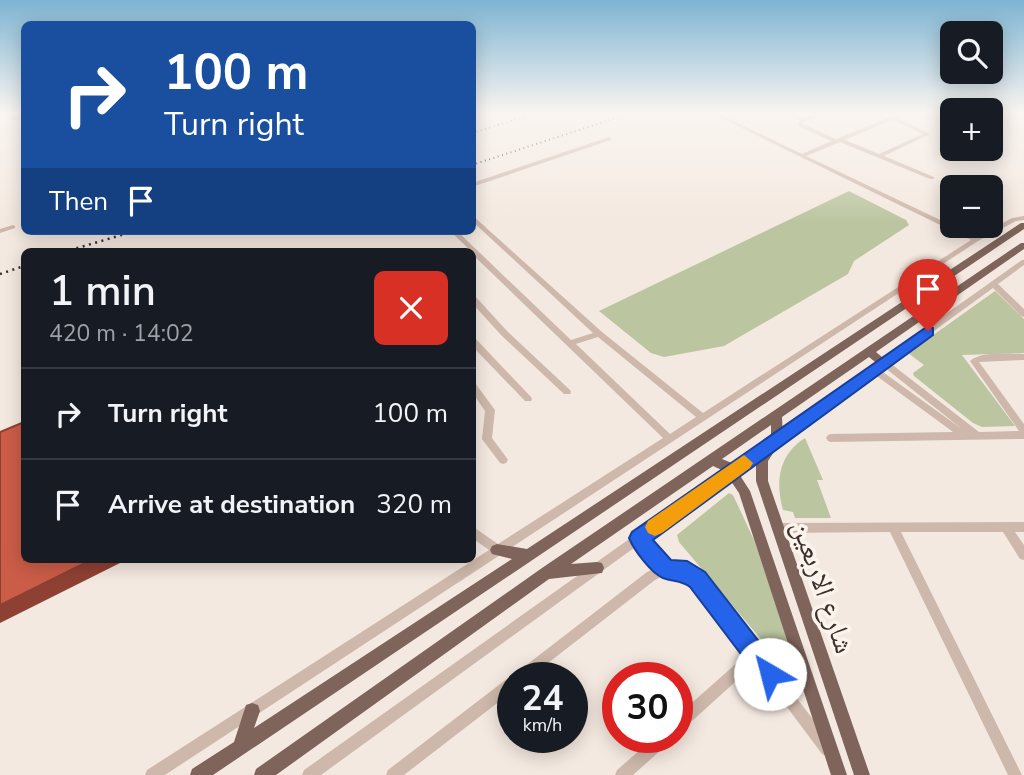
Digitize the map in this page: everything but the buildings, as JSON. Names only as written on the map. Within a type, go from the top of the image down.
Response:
[{"type":"main road","points":[[198,775],[1024,225]]},
{"type":"main road","points":[[262,775],[547,573],[1024,245]]},
{"type":"main road","points":[[918,295],[922,276]]},
{"type":"main road","points":[[870,352],[879,366]]},
{"type":"main road","name":"شارع الاربعين","points":[[777,415],[777,438],[765,454],[761,470],[777,528],[862,775]]},
{"type":"main road","points":[[712,460],[732,472]]},
{"type":"main road","name":"شارع الاربعين","points":[[732,472],[744,492],[834,768]]},
{"type":"main road","points":[[497,550],[528,555]]},
{"type":"main road","points":[[547,573],[597,568]]},
{"type":"main road","points":[[240,747],[252,711]]},
{"type":"street","points":[[476,184],[580,149]]},
{"type":"street","points":[[787,149],[976,240]]},
{"type":"street","points":[[801,156],[816,149]]},
{"type":"street","points":[[861,149],[932,178]]},
{"type":"street","points":[[879,156],[894,149]]},
{"type":"street","points":[[152,775],[976,240],[1014,219],[1024,218]]},
{"type":"street","points":[[476,221],[599,334],[702,417]]},
{"type":"street","points":[[0,231],[13,228]]},
{"type":"street","points":[[457,235],[471,248]]},
{"type":"street","points":[[476,253],[669,438]]},
{"type":"street","points":[[309,775],[1024,262]]},
{"type":"street","points":[[994,284],[1024,314]]},
{"type":"street","points":[[476,302],[504,333],[567,392]]},
{"type":"street","points":[[570,343],[599,334]]},
{"type":"street","points":[[476,344],[528,399]]},
{"type":"street","points":[[831,438],[1024,433],[1019,418],[974,361],[979,358],[1024,357]]},
{"type":"street","points":[[879,366],[965,436]]},
{"type":"street","points":[[879,366],[978,436]]},
{"type":"street","points":[[476,390],[491,410],[487,439],[503,460]]},
{"type":"street","points":[[893,527],[1015,775]]},
{"type":"street","points":[[1006,527],[1024,555]]},
{"type":"street","points":[[777,528],[1024,527]]},
{"type":"street","points":[[476,534],[497,550]]},
{"type":"street","points":[[639,538],[666,569],[693,575],[756,655],[834,768]]},
{"type":"street","points":[[540,662],[652,576],[666,569]]},
{"type":"street","points":[[693,712],[756,655]]},
{"type":"street","points":[[393,775],[497,695]]},
{"type":"street","points":[[622,775],[647,753]]},
{"type":"green space","points":[[849,191],[906,220],[909,225],[854,261],[848,274],[724,346],[664,357],[651,353],[599,311]]},
{"type":"green space","points":[[995,291],[1024,319],[1024,353],[962,355],[1015,426],[982,427],[973,423],[914,376],[913,373],[924,365],[908,353]]},
{"type":"green space","points":[[805,438],[823,480],[817,480],[831,518],[795,518],[793,512],[783,510],[779,489],[781,470],[789,452]]},
{"type":"green space","points":[[729,493],[733,495],[754,540],[803,683],[782,664],[679,542],[677,535]]},
{"type":"railway","points":[[476,164],[520,149]]},
{"type":"railway","points":[[78,248],[121,235]]},
{"type":"railway","points":[[0,274],[21,267]]},
{"type":"slow traffic","points":[[655,527],[744,463]]},
{"type":"route","points":[[770,674],[698,579],[687,571],[666,569],[639,538],[928,331]]}]
